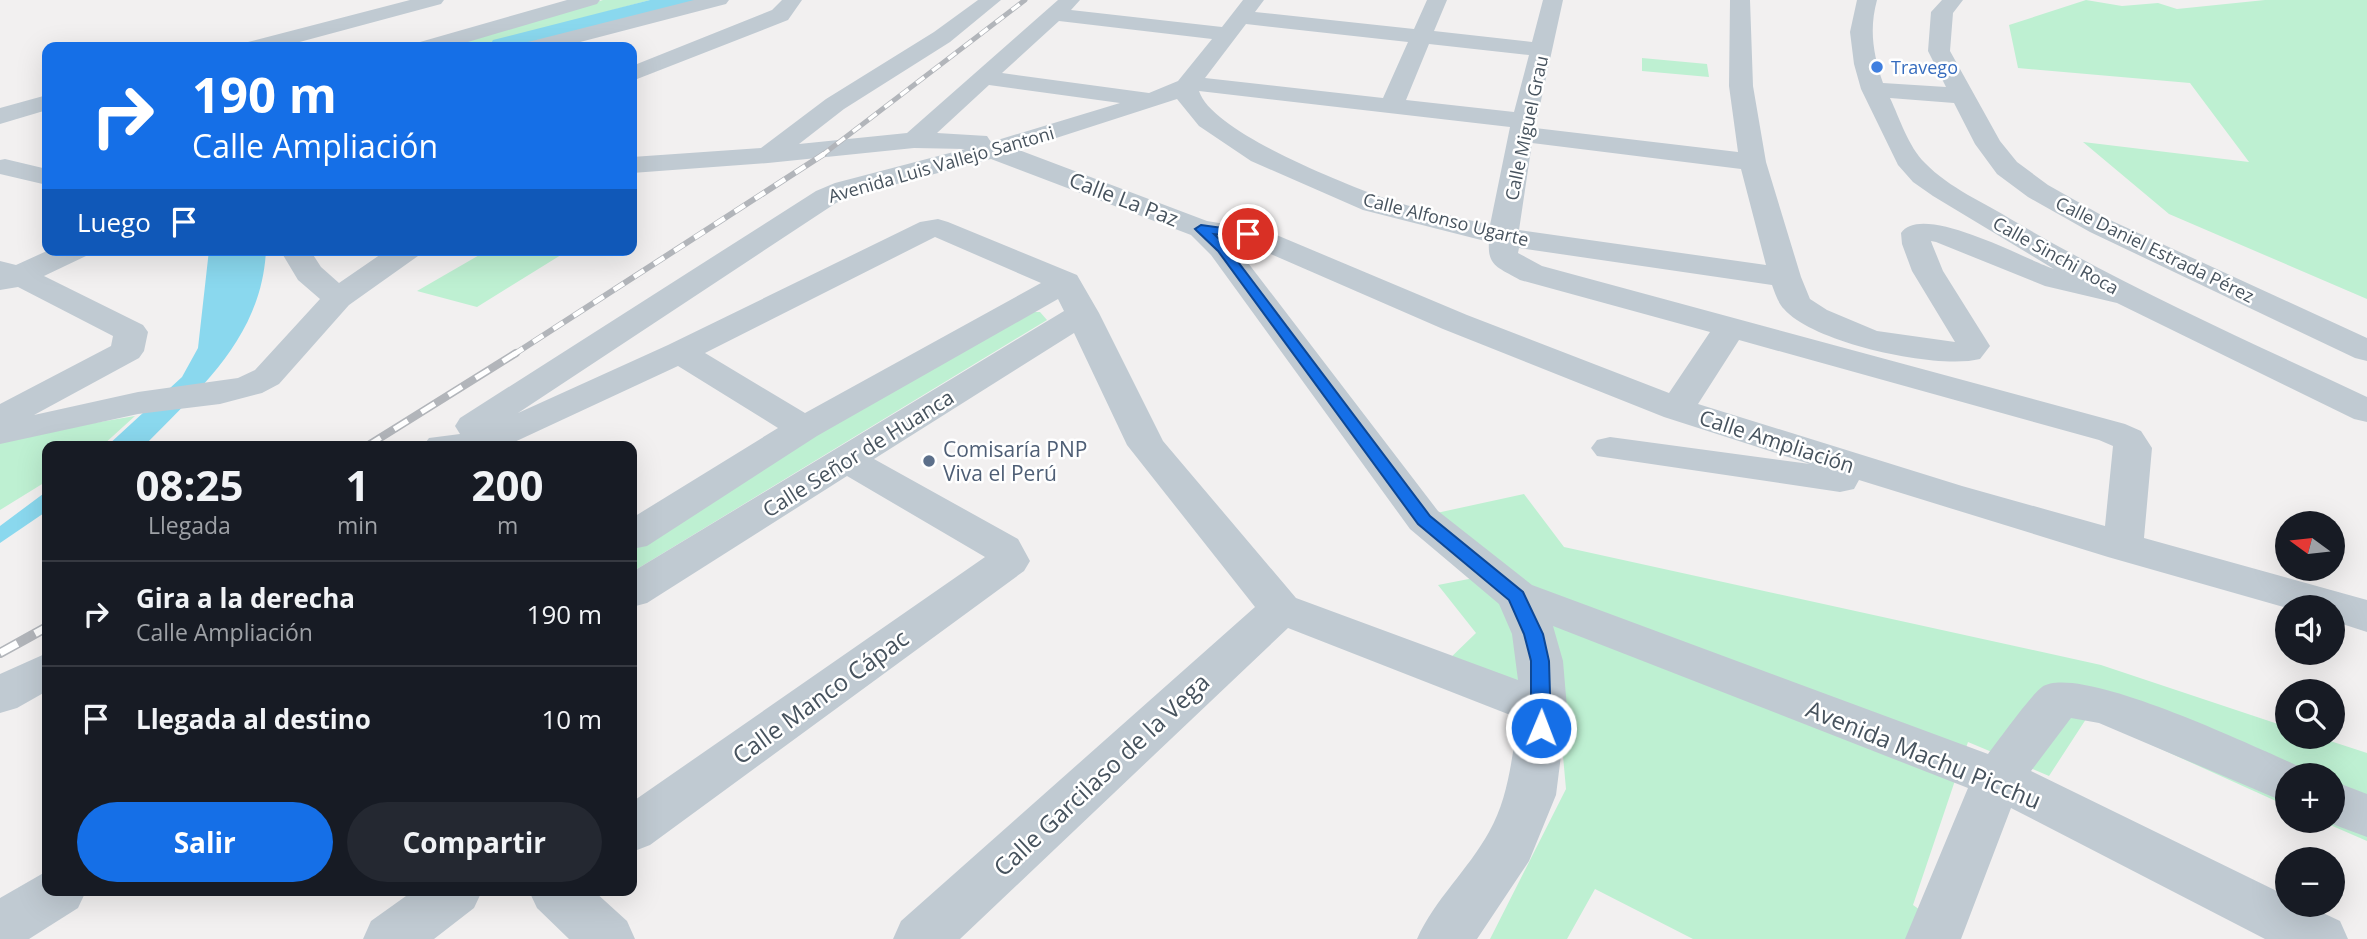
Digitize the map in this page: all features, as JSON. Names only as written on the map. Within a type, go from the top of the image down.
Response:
[{"type":"street","points":[[446,42],[590,0]]},
{"type":"street","points":[[556,42],[719,0]]},
{"type":"street","points":[[637,72],[780,15],[792,0]]},
{"type":"street","points":[[1391,107],[1437,0]]},
{"type":"street","name":"Calle Miguel Grau","points":[[1503,247],[1523,128],[1553,0]]},
{"type":"street","name":"Calle Sinchi Roca","points":[[1867,0],[1860,17],[1863,53],[1873,89],[1907,159],[1931,182],[2022,239],[2128,295],[2367,411]]},
{"type":"street","name":"Calle Daniel Estrada Pérez","points":[[1953,0],[1942,12],[1939,51],[1994,152],[2007,168],[2038,191],[2100,226],[2367,351]]},
{"type":"street","points":[[768,155],[835,104],[942,37],[982,1]]},
{"type":"street","points":[[1735,1],[1741,86],[1753,162],[1785,277],[1796,304],[1815,317],[1881,343],[1957,353],[1968,352],[1973,346],[1940,295],[1917,245],[1916,233],[1922,231],[1943,234],[2064,284],[2091,291],[2128,295]]},
{"type":"street","points":[[275,42],[427,2],[462,15],[505,25]]},
{"type":"street","points":[[914,140],[1062,7],[1242,17],[1543,50]]},
{"type":"street","name":"Avenida Luis Vallejo Santoni","points":[[450,441],[826,197],[845,189],[1002,147],[1154,100],[1188,84],[1242,17]]},
{"type":"street","points":[[986,78],[1154,100]]},
{"type":"street","points":[[1188,84],[1391,107],[1753,162]]},
{"type":"street","name":"Calle Alfonso Ugarte","points":[[1188,84],[1187,96],[1208,121],[1261,155],[1373,204],[1503,247],[1785,277]]},
{"type":"street","points":[[1873,89],[1962,96]]},
{"type":"street","points":[[0,116],[42,103]]},
{"type":"street","points":[[0,116],[42,126]]},
{"type":"street","points":[[637,165],[914,140],[1002,147]]},
{"type":"street","name":"Calle La Paz","points":[[1002,147],[1201,229],[1222,249],[1424,520],[1517,596],[1534,634],[1540,661],[1543,708],[1531,795],[1510,845],[1445,939]]},
{"type":"street","points":[[5,167],[42,176]]},
{"type":"street","points":[[487,441],[680,352],[930,228],[938,228],[1075,298],[1146,445],[1281,609],[1543,708]]},
{"type":"street","name":"Calle Ampliación","points":[[1201,229],[1257,237],[1455,322],[1678,409],[1948,495],[2367,615]]},
{"type":"street","points":[[1503,247],[1531,272],[2112,432],[2128,439],[2133,448],[2123,547]]},
{"type":"street","points":[[7,276],[59,256]]},
{"type":"street","points":[[299,256],[309,272],[338,298]]},
{"type":"street","points":[[0,433],[138,403],[220,393],[250,386],[267,377],[338,298],[398,256]]},
{"type":"street","points":[[0,418],[127,351],[131,332],[7,276]]},
{"type":"street","name":"Calle Señor de Huanca","points":[[637,533],[804,428],[1075,298]]},
{"type":"street","name":"Calle Señor de Huanca","points":[[637,589],[847,460],[1075,298]]},
{"type":"street","points":[[1678,409],[1731,326]]},
{"type":"street","points":[[680,352],[804,428]]},
{"type":"street","points":[[1610,447],[1948,495]]},
{"type":"street","name":"Calle Manco Cápac","points":[[637,826],[1009,561],[1003,550],[847,460]]},
{"type":"street","name":"Avenida Machu Picchu","points":[[1517,596],[1997,778],[2320,939]]},
{"type":"street","name":"Calle Garcilaso de la Vega","points":[[921,939],[1281,609]]},
{"type":"street","points":[[0,695],[42,673]]},
{"type":"street","points":[[1933,939],[1997,778],[2059,700],[2081,701],[2110,708],[2275,778]]},
{"type":"street","points":[[2345,807],[2367,816]]},
{"type":"street","points":[[0,927],[51,896]]},
{"type":"street","points":[[391,939],[448,896]]},
{"type":"street","points":[[561,896],[607,939]]},
{"type":"green space","points":[[603,0],[650,0],[495,42],[461,42]]},
{"type":"green space","points":[[2086,0],[2122,6],[2158,3],[2177,9],[2265,0],[2367,0],[2367,299],[2169,214],[2083,142],[2249,162],[2190,83],[2018,68],[2009,25]]},
{"type":"green space","points":[[1642,58],[1707,64],[1709,77],[1642,71]]},
{"type":"green space","points":[[478,256],[559,256],[477,307],[417,291]]},
{"type":"green space","points":[[1027,312],[1040,312],[1047,320],[637,569],[637,538],[809,430]]},
{"type":"green space","points":[[135,416],[108,441],[42,441],[42,484],[0,510],[0,439]]},
{"type":"green space","points":[[1524,494],[1564,547],[2101,665],[2275,723],[2275,749],[2345,749],[2345,746],[2367,753],[2367,841],[2345,831],[2345,763],[2275,763],[2275,801],[2088,716],[2049,776],[1968,742],[1913,905],[1961,939],[1693,939],[1595,889],[1567,939],[1490,939],[1566,789],[1563,756],[1516,688],[1444,664],[1476,633],[1438,585],[1479,577],[1432,514]]},
{"type":"water","points":[[654,0],[688,0],[530,42],[497,42]]},
{"type":"water","points":[[208,256],[265,256],[254,308],[226,357],[208,379],[149,441],[112,441],[182,377],[198,348]]},
{"type":"water","points":[[42,495],[42,514],[0,543],[0,526]]},
{"type":"waterway","points":[[524,42],[686,0]]},
{"type":"railway","points":[[822,156],[1025,0]]},
{"type":"railway","points":[[513,355],[822,156]]},
{"type":"railway","points":[[375,441],[516,353]]},
{"type":"railway","points":[[0,653],[42,630]]},
{"type":"place","name":"Travego","points":[[1877,67]]},
{"type":"place","name":"Comisaría PNP Viva el Perú","points":[[929,461]]},
{"type":"route","points":[[1248,234],[1201,229],[1222,249],[1424,520],[1517,596],[1534,634],[1540,661],[1543,708],[1541,728]]}]
